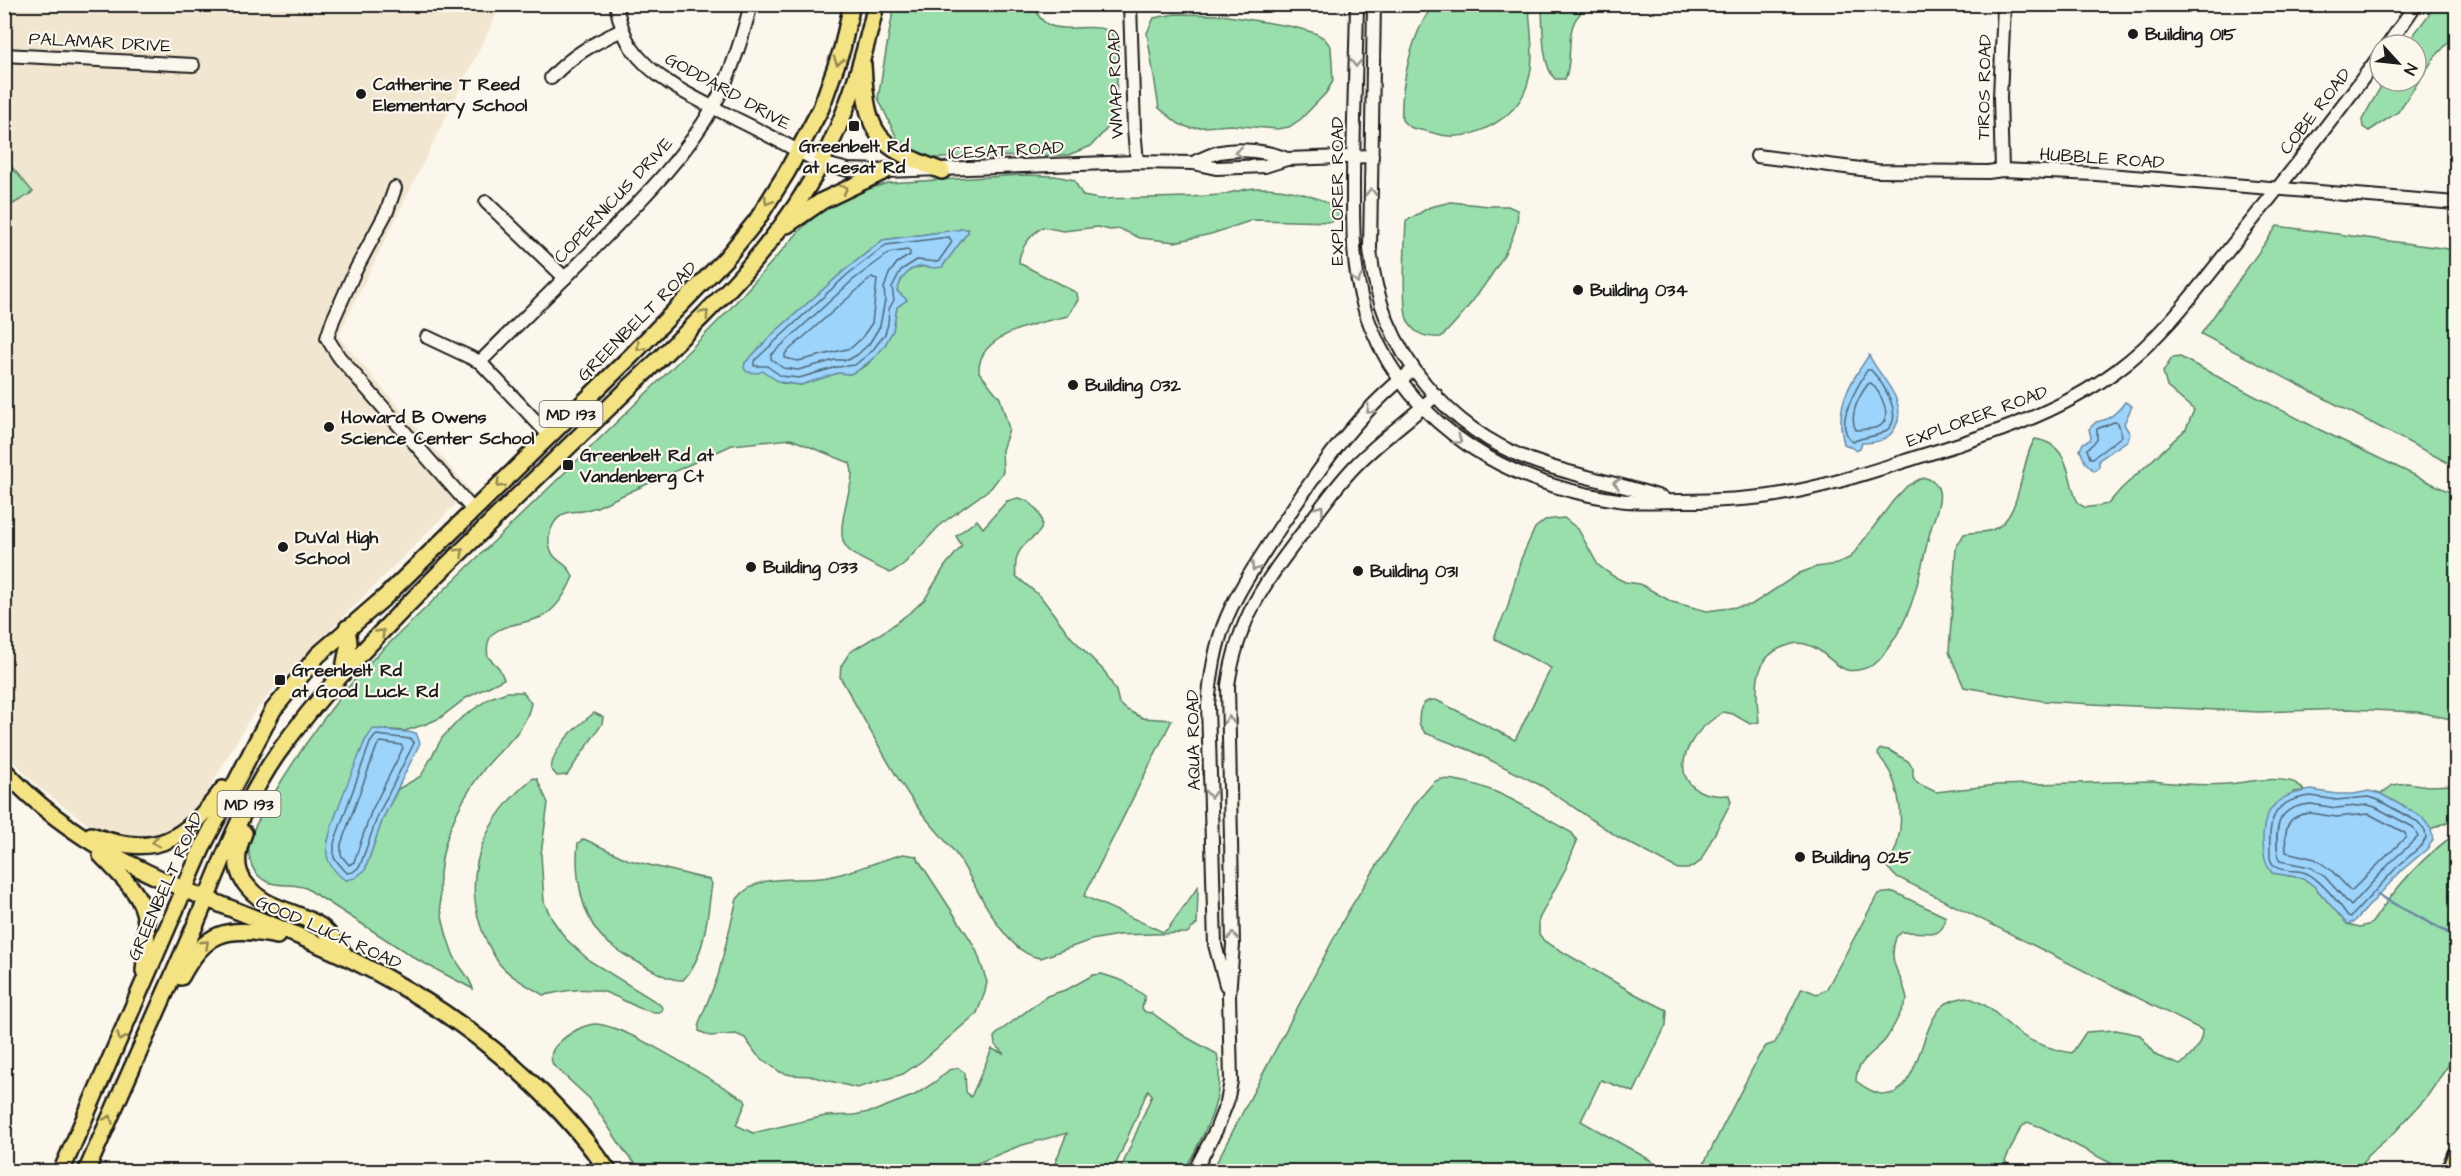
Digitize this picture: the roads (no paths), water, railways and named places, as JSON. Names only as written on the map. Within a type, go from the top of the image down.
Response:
[{"type":"main road","name":"GREENBELT ROAD","points":[[61,1172],[142,984],[226,799],[273,710],[318,655],[385,597],[632,355],[726,258],[757,220],[821,108],[833,79],[852,4]]},
{"type":"main road","name":"MD 193","points":[[86,1172],[226,850],[277,755],[343,673],[449,563],[698,321],[743,274],[777,231],[821,163],[848,100],[876,4]]},
{"type":"main road","points":[[862,56],[865,106],[872,124],[882,139],[908,158],[942,171]]},
{"type":"main road","points":[[777,231],[822,201],[885,171]]},
{"type":"main road","points":[[343,673],[349,643],[347,628]]},
{"type":"main road","points":[[307,717],[254,811],[237,848],[238,873],[251,892],[264,903],[318,924],[346,957]]},
{"type":"main road","points":[[64,825],[121,844],[151,844],[168,840],[186,831],[200,819],[256,746]]},
{"type":"main road","name":"GOOD LUCK ROAD","points":[[4,770],[64,825],[128,864],[346,957],[434,1006],[498,1054],[575,1128],[609,1172]]},
{"type":"main road","points":[[86,840],[132,888],[144,911],[148,933],[142,984]]},
{"type":"main road","points":[[133,1066],[185,971],[200,947],[211,938],[229,932],[251,930],[311,942]]},
{"type":"main road","points":[[2449,1172],[2457,1154]]},
{"type":"street","name":"GODDARD DRIVE","points":[[616,4],[622,30],[631,46],[651,69],[675,86],[821,163]]},
{"type":"street","name":"COPERNICUS DRIVE","points":[[480,362],[647,194],[684,150],[713,107],[741,40],[750,4]]},
{"type":"street","name":"WMAP ROAD","points":[[1130,4],[1137,162]]},
{"type":"street","name":"EXPLORER ROAD","points":[[1357,4],[1353,156],[1355,272],[1370,326],[1399,381],[1422,408],[1450,434],[1487,459],[1515,472],[1574,491],[1621,501],[1729,501],[1820,487],[1966,442],[2022,423],[2057,408],[2119,369],[2149,344],[2192,295],[2278,188]]},
{"type":"street","name":"EXPLORER ROAD","points":[[1374,4],[1370,249],[1372,274],[1386,320],[1413,370],[1436,395],[1471,426],[1497,444],[1547,466],[1624,485],[1673,501]]},
{"type":"street","name":"TIROS ROAD","points":[[2002,170],[2000,97],[2004,4]]},
{"type":"street","points":[[2396,33],[2416,4]]},
{"type":"street","points":[[551,78],[566,61],[583,48],[622,30]]},
{"type":"street","name":"PALAMAR DRIVE","points":[[4,55],[194,65]]},
{"type":"street","name":"COBE ROAD","points":[[2278,188],[2368,71]]},
{"type":"street","name":"ICESAT ROAD","points":[[821,163],[848,170],[885,171],[942,171],[1137,162],[1192,163],[1226,168],[1265,166],[1287,159],[1372,156]]},
{"type":"street","name":"HUBBLE ROAD","points":[[1757,156],[1877,171],[1988,172],[2002,170],[2096,174],[2278,188],[2450,203],[2457,212]]},
{"type":"street","points":[[395,188],[387,211],[354,273],[327,338],[339,357],[473,510]]},
{"type":"street","points":[[486,202],[565,278]]},
{"type":"street","points":[[427,338],[480,362],[549,435]]},
{"type":"street","name":"AQUA ROAD","points":[[1229,995],[1215,945],[1208,705],[1211,671],[1217,644],[1241,589],[1303,494],[1349,434],[1399,381],[1413,370]]},
{"type":"street","name":"AQUA ROAD","points":[[1194,1172],[1216,1130],[1227,1102],[1231,1063],[1229,995],[1233,945],[1228,685],[1232,660],[1241,631],[1252,604],[1265,582],[1355,466],[1436,395]]},
{"type":"water","points":[[968,229],[968,232],[942,267],[921,266],[910,270],[901,280],[897,291],[907,300],[897,307],[893,330],[876,356],[857,371],[850,374],[838,373],[801,385],[779,382],[763,371],[747,372],[744,368],[745,363],[774,333],[845,270],[883,240]]},
{"type":"water","points":[[1869,355],[1896,399],[1899,418],[1895,428],[1885,438],[1862,443],[1856,450],[1844,444],[1841,430],[1842,407],[1855,376]]},
{"type":"water","points":[[2125,402],[2132,406],[2124,424],[2130,434],[2128,440],[2099,460],[2099,467],[2094,471],[2085,462],[2080,450],[2083,443],[2090,440],[2089,429],[2096,422],[2112,415]]},
{"type":"water","points":[[373,729],[416,733],[420,743],[383,818],[365,870],[355,878],[346,880],[329,862],[327,845],[365,741]]},
{"type":"water","points":[[2311,790],[2337,794],[2369,791],[2381,794],[2422,817],[2431,829],[2433,840],[2427,849],[2401,871],[2354,922],[2347,924],[2315,887],[2303,878],[2272,873],[2266,862],[2263,830],[2269,812],[2281,799]]},
{"type":"waterway","points":[[2378,895],[2456,937]]},
{"type":"place","name":"Building 015","points":[[2133,34]]},
{"type":"place","name":"Catherine T Reed Elementary School","points":[[361,94]]},
{"type":"place","name":"Greenbelt Rd at Icesat Rd","points":[[854,126]]},
{"type":"place","name":"Building 034","points":[[1578,290]]},
{"type":"place","name":"Building 032","points":[[1073,385]]},
{"type":"place","name":"Howard B Owens Science Center School","points":[[329,427]]},
{"type":"place","name":"Greenbelt Rd at Vandenberg Ct","points":[[568,465]]},
{"type":"place","name":"DuVal High School","points":[[283,547]]},
{"type":"place","name":"Building 033","points":[[751,567]]},
{"type":"place","name":"Building 031","points":[[1358,571]]},
{"type":"place","name":"Greenbelt Rd at Good Luck Rd","points":[[280,680]]},
{"type":"place","name":"Building 025","points":[[1800,857]]}]
